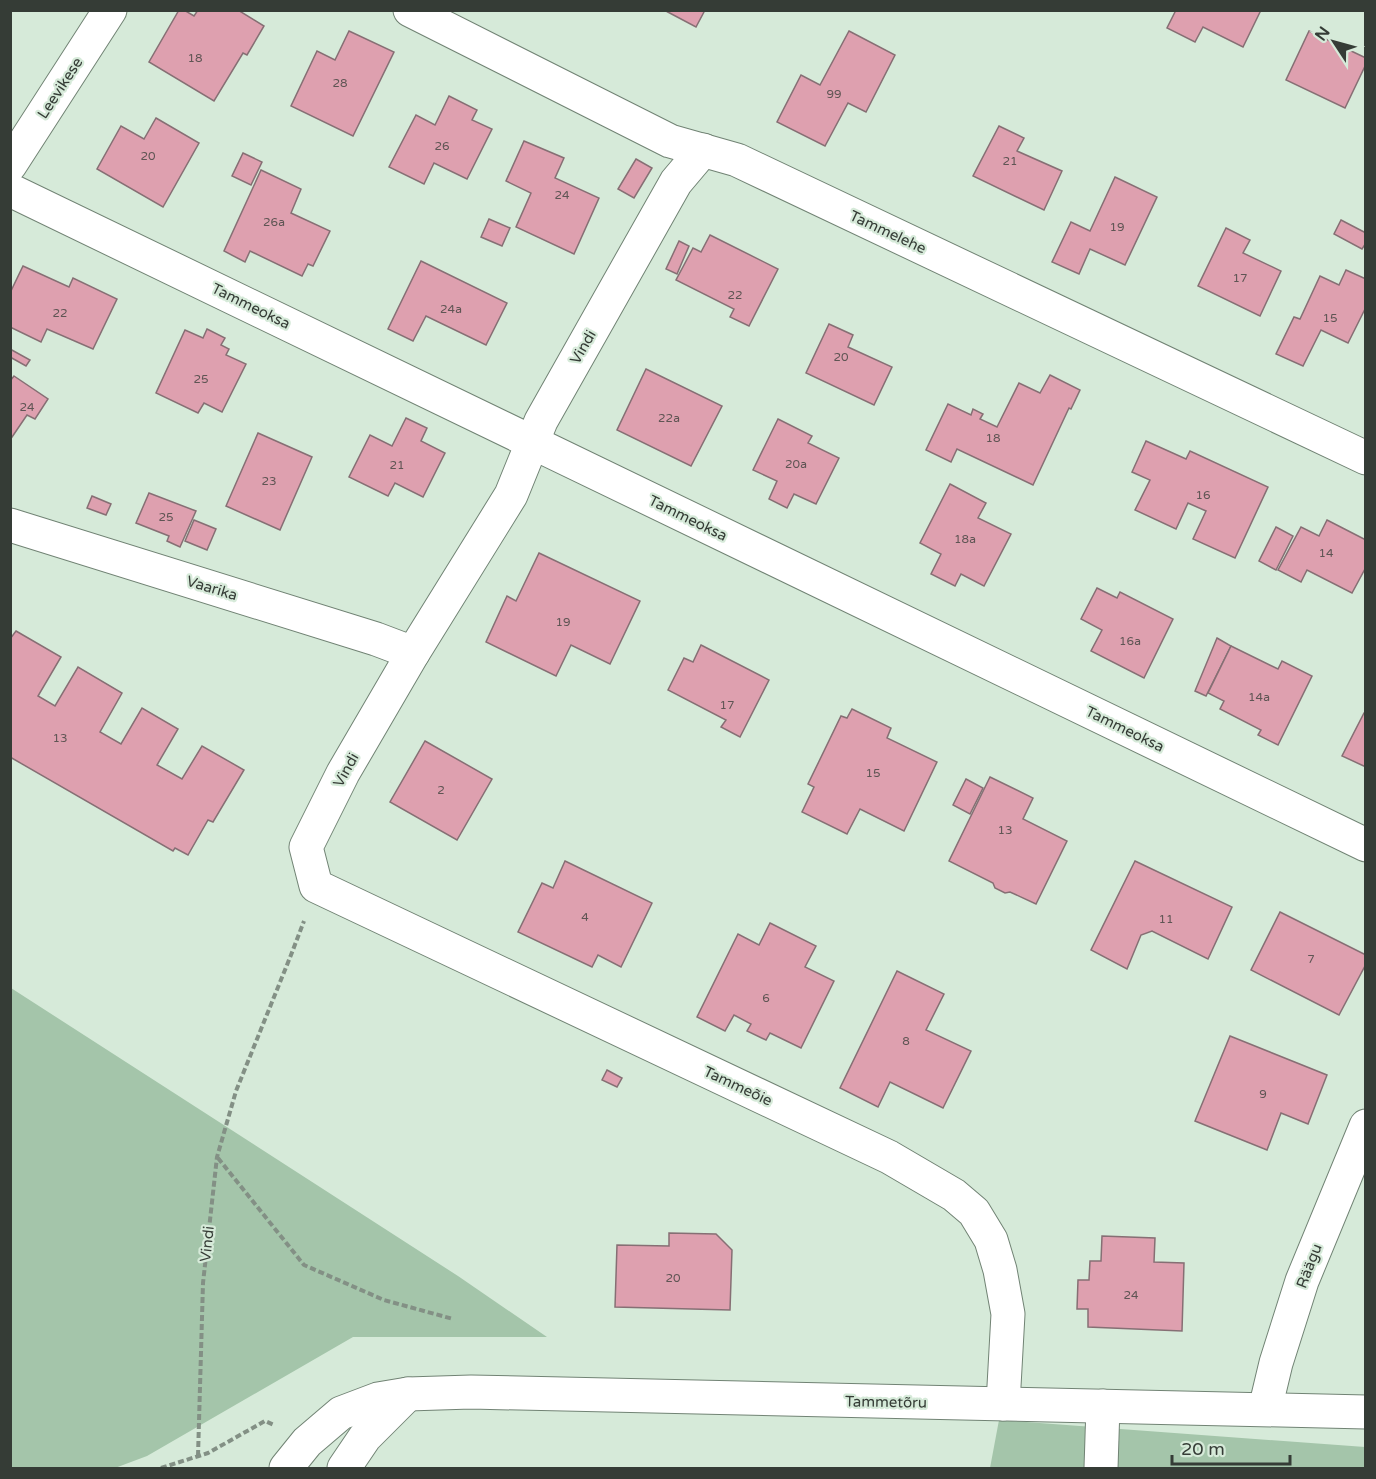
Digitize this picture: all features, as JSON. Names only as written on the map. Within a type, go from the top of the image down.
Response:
[{"type":"street","name":"Leevikese","points":[[10,165],[110,10]]},
{"type":"street","name":"Tammelehe","points":[[410,10],[670,141],[737,160],[1365,458]]},
{"type":"street","name":"Vindi","points":[[316,886],[306,847],[343,773],[413,653],[511,495],[541,421],[676,182],[703,150]]},
{"type":"street","name":"Tammeoksa","points":[[10,190],[1365,845]]},
{"type":"street","name":"Vaarika","points":[[10,525],[376,639],[413,653]]},
{"type":"street","name":"Tammeõie","points":[[316,886],[889,1157],[954,1195],[974,1212],[991,1240],[1000,1270],[1008,1314],[1003,1404]]},
{"type":"street","name":"Räägu","points":[[1265,1409],[1276,1363],[1302,1281],[1365,1126]]},
{"type":"street","name":"Tammetõru","points":[[286,1468],[307,1442],[341,1413],[378,1399],[408,1394],[471,1392],[1365,1412]]},
{"type":"street","points":[[344,1468],[365,1437],[408,1394]]},
{"type":"street","points":[[1101,1468],[1103,1406]]},
{"type":"path","name":"Vindi","points":[[198,1456],[203,1283],[217,1157],[236,1091],[316,886]]},
{"type":"path","points":[[217,1157],[304,1265],[384,1300],[453,1319]]},
{"type":"green space","points":[[11,988],[458,1276],[547,1337],[353,1337],[147,1456],[115,1468],[11,1468]]},
{"type":"green space","points":[[999,1420],[1365,1447],[1365,1468],[990,1468]]},
{"type":"building","points":[[179,10],[184,10],[194,16],[198,10],[238,10],[264,26],[247,55],[243,53],[214,101],[149,62]]},
{"type":"building","points":[[664,10],[705,10],[696,27]]},
{"type":"building","points":[[1176,10],[1261,10],[1243,47],[1203,27],[1195,42],[1167,28]]},
{"type":"building","points":[[349,31],[394,52],[353,136],[291,106],[317,51],[335,60]]},
{"type":"building","points":[[849,31],[895,55],[866,112],[848,103],[825,146],[777,122],[801,75],[820,85]]},
{"type":"building","points":[[1309,31],[1366,58],[1366,64],[1345,108],[1286,80]]},
{"type":"building","points":[[449,96],[477,110],[472,120],[492,129],[467,179],[434,163],[424,184],[389,167],[416,115],[435,125]]},
{"type":"building","points":[[156,118],[199,143],[163,207],[97,169],[121,126],[144,139]]},
{"type":"building","points":[[999,126],[1024,138],[1017,151],[1062,171],[1044,210],[973,176]]},
{"type":"building","points":[[524,141],[564,158],[555,178],[599,198],[574,254],[516,227],[531,193],[506,181]]},
{"type":"building","points":[[243,153],[262,162],[251,185],[232,176]]},
{"type":"building","points":[[636,159],[652,168],[634,198],[618,189]]},
{"type":"building","points":[[261,170],[301,189],[291,213],[330,231],[313,266],[308,264],[302,276],[250,251],[245,262],[224,251]]},
{"type":"building","points":[[1115,177],[1157,197],[1125,265],[1090,249],[1079,274],[1052,262],[1071,222],[1090,231]]},
{"type":"building","points":[[489,219],[510,228],[502,246],[481,237]]},
{"type":"building","points":[[1341,220],[1366,233],[1366,243],[1362,249],[1334,234]]},
{"type":"building","points":[[1226,228],[1250,240],[1243,253],[1281,271],[1260,316],[1198,286]]},
{"type":"building","points":[[710,235],[778,269],[749,326],[730,317],[734,309],[676,280],[693,248],[701,252]]},
{"type":"building","points":[[679,241],[689,246],[677,274],[666,269]]},
{"type":"building","points":[[421,261],[507,303],[486,345],[426,316],[413,341],[388,329]]},
{"type":"building","points":[[23,266],[69,287],[73,278],[117,299],[93,349],[47,329],[41,342],[10,327],[10,293]]},
{"type":"building","points":[[1346,270],[1366,279],[1366,307],[1348,343],[1321,330],[1303,366],[1276,354],[1294,317],[1300,319],[1320,276],[1339,285]]},
{"type":"building","points":[[829,324],[853,335],[848,347],[892,367],[874,405],[806,373]]},
{"type":"building","points":[[207,329],[225,338],[221,345],[229,349],[226,355],[246,364],[222,412],[204,403],[198,413],[156,393],[185,330],[203,338]]},
{"type":"building","points":[[10,349],[30,360],[26,366],[10,357]]},
{"type":"building","points":[[646,369],[722,406],[691,466],[617,430]]},
{"type":"building","points":[[1050,375],[1080,390],[1071,409],[1069,408],[1033,485],[957,449],[951,462],[926,450],[948,404],[971,415],[973,409],[983,414],[980,419],[997,427],[1019,383],[1040,393]]},
{"type":"building","points":[[14,376],[48,399],[35,419],[27,415],[10,440],[10,381]]},
{"type":"building","points":[[406,418],[427,428],[421,441],[445,453],[423,497],[395,483],[388,496],[349,477],[370,435],[392,446]]},
{"type":"building","points":[[778,419],[812,436],[808,443],[839,458],[816,504],[794,494],[787,508],[769,499],[777,481],[753,470]]},
{"type":"building","points":[[258,433],[312,457],[280,530],[226,506]]},
{"type":"building","points":[[1146,441],[1186,459],[1190,451],[1268,487],[1235,558],[1193,539],[1206,511],[1188,503],[1176,529],[1135,510],[1150,480],[1132,472]]},
{"type":"building","points":[[950,484],[986,503],[978,518],[1011,534],[984,586],[961,574],[955,586],[931,574],[941,554],[920,543]]},
{"type":"building","points":[[149,493],[196,511],[180,547],[167,541],[169,536],[136,523]]},
{"type":"building","points":[[92,496],[111,504],[106,515],[87,508]]},
{"type":"building","points":[[194,520],[216,529],[207,550],[185,541]]},
{"type":"building","points":[[1327,520],[1366,540],[1366,567],[1352,593],[1307,570],[1301,582],[1278,570],[1301,527],[1319,536]]},
{"type":"building","points":[[1276,527],[1293,536],[1276,570],[1259,561]]},
{"type":"building","points":[[539,553],[640,601],[610,664],[571,645],[556,676],[486,642],[507,596],[516,601]]},
{"type":"building","points":[[1097,588],[1117,598],[1120,592],[1173,619],[1144,678],[1091,651],[1102,630],[1081,619]]},
{"type":"building","points":[[16,631],[61,657],[38,696],[55,706],[78,667],[122,693],[100,732],[121,744],[142,708],[178,729],[157,765],[182,779],[202,746],[244,770],[213,822],[208,820],[188,855],[175,848],[173,851],[10,757],[10,639]]},
{"type":"building","points":[[1217,638],[1231,646],[1206,696],[1195,691]]},
{"type":"building","points":[[701,645],[769,680],[740,737],[721,727],[726,720],[668,690],[684,658],[693,662]]},
{"type":"building","points":[[1231,646],[1278,669],[1282,661],[1312,676],[1278,745],[1258,735],[1261,730],[1220,709],[1224,701],[1208,693]]},
{"type":"building","points":[[852,709],[891,728],[887,738],[937,762],[904,831],[860,809],[847,834],[802,812],[814,787],[808,784],[841,716],[847,718]]},
{"type":"building","points":[[1366,713],[1366,767],[1342,756]]},
{"type":"building","points":[[425,741],[492,779],[457,840],[390,802]]},
{"type":"building","points":[[990,777],[1033,798],[1023,819],[1067,841],[1036,904],[1010,892],[1005,893],[995,888],[993,883],[949,861]]},
{"type":"building","points":[[966,779],[983,788],[970,814],[953,805]]},
{"type":"building","points":[[565,861],[652,903],[621,967],[598,955],[592,967],[518,932],[542,883],[553,888]]},
{"type":"building","points":[[1135,861],[1232,907],[1208,959],[1152,931],[1141,935],[1127,969],[1091,950]]},
{"type":"building","points":[[1280,912],[1366,955],[1366,964],[1339,1015],[1251,970]]},
{"type":"building","points":[[770,923],[816,946],[805,967],[834,981],[801,1048],[770,1033],[766,1040],[747,1031],[751,1024],[734,1015],[725,1031],[697,1017],[738,934],[759,945]]},
{"type":"building","points":[[897,971],[944,994],[926,1030],[971,1051],[943,1108],[890,1082],[878,1107],[840,1088]]},
{"type":"building","points":[[1230,1036],[1327,1075],[1308,1124],[1281,1113],[1267,1150],[1195,1121]]},
{"type":"building","points":[[607,1070],[622,1078],[617,1087],[602,1080]]},
{"type":"building","points":[[669,1233],[716,1234],[732,1250],[730,1310],[615,1307],[617,1245],[669,1246]]},
{"type":"building","points":[[1102,1236],[1155,1238],[1154,1262],[1184,1263],[1182,1331],[1088,1327],[1088,1309],[1077,1309],[1078,1280],[1089,1280],[1090,1261],[1101,1261]]}]
